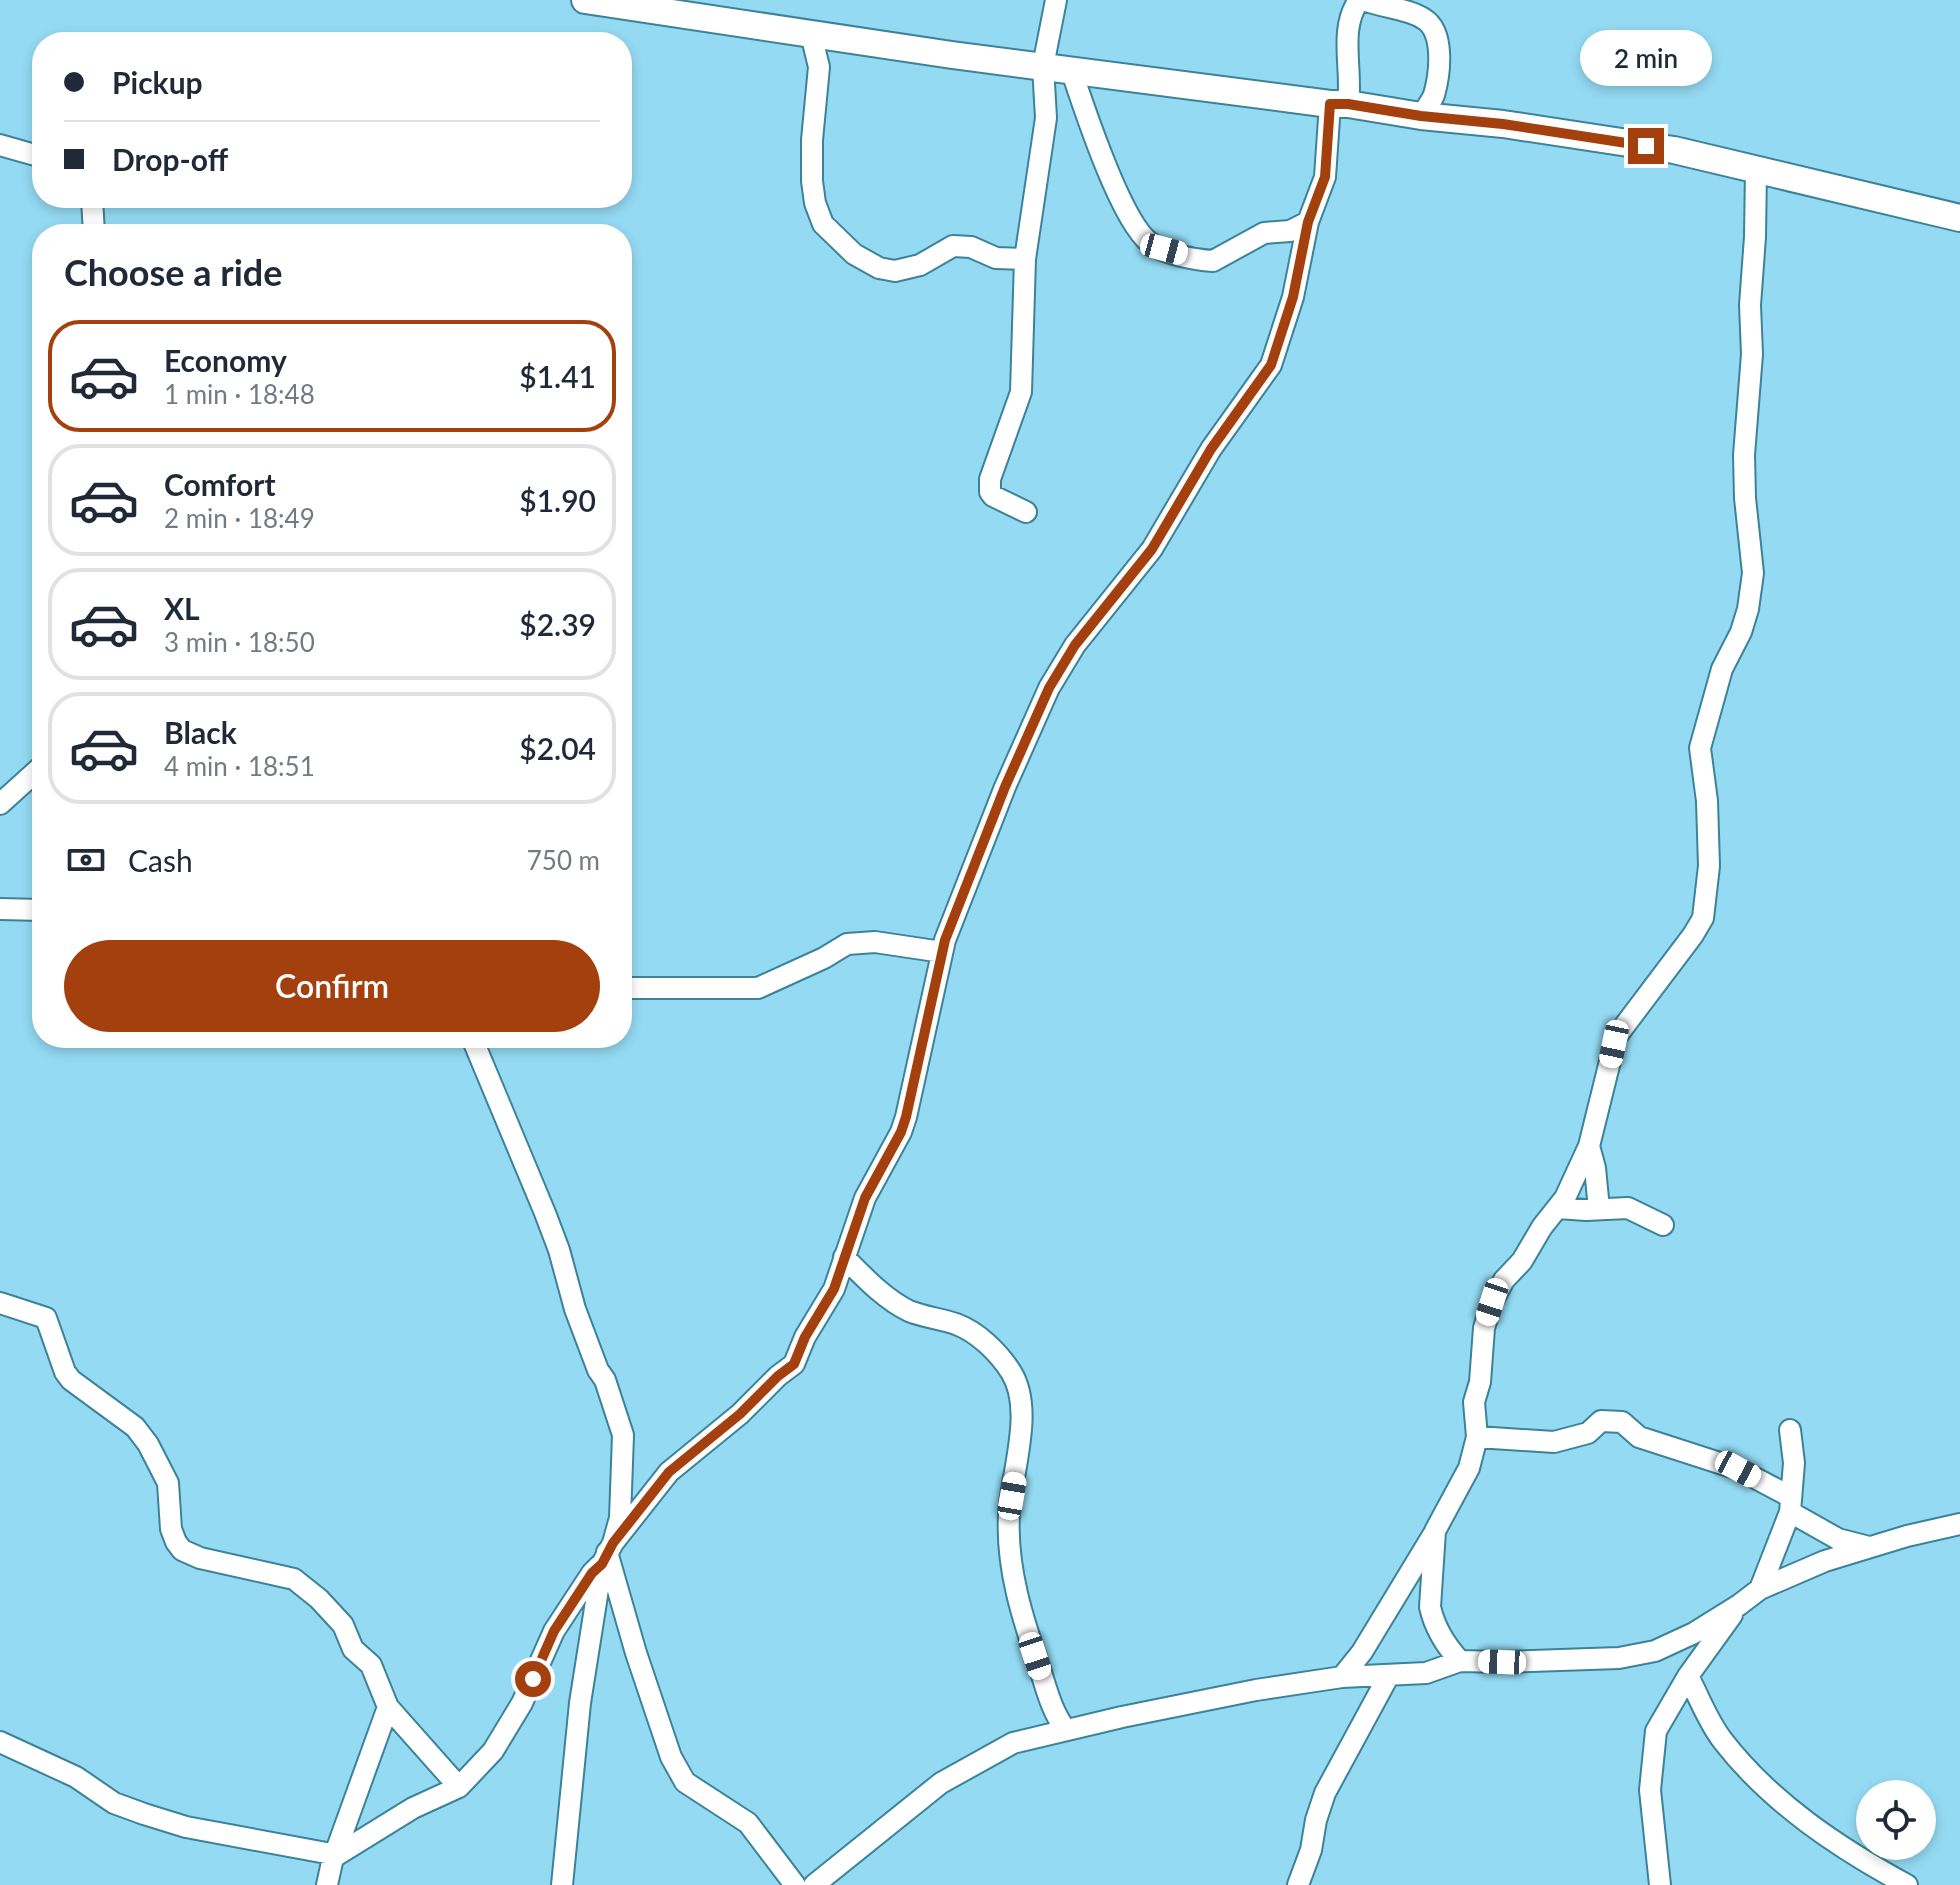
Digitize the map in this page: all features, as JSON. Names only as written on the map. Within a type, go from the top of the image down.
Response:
[{"type":"street","points":[[585,0],[1043,66],[1503,124],[1674,150],[1960,218]]},
{"type":"street","points":[[1026,512],[993,496],[990,479],[1021,392],[1025,259],[1046,118],[1043,66],[1056,0]]},
{"type":"street","points":[[0,1742],[76,1777],[114,1803],[144,1814],[186,1827],[337,1855],[413,1808],[459,1787],[493,1751],[522,1703],[554,1631],[592,1573],[669,1472],[740,1414],[794,1364],[805,1337],[834,1289],[865,1198],[906,1117],[942,952],[1005,787],[1049,688],[1075,645],[1152,549],[1211,449],[1271,365],[1293,297],[1308,222],[1325,177],[1339,104],[1347,25],[1352,11],[1362,0],[1417,15],[1428,21],[1436,32],[1439,56],[1433,96],[1421,116]]},
{"type":"street","points":[[811,34],[819,67],[812,140],[812,181],[815,203],[823,224],[854,254],[879,268],[895,271],[920,265],[953,246],[971,247],[996,258],[1025,259]]},
{"type":"street","points":[[1071,69],[1119,195],[1139,232],[1153,246],[1213,261],[1264,233],[1290,231],[1308,222]]},
{"type":"street","points":[[0,145],[32,154]]},
{"type":"street","points":[[1342,1677],[1362,1652],[1469,1468],[1477,1437],[1474,1402],[1480,1382],[1484,1328],[1492,1302],[1504,1280],[1522,1261],[1558,1208],[1589,1146],[1616,1037],[1703,918],[1707,898],[1708,816],[1700,748],[1722,669],[1741,632],[1748,609],[1753,573],[1744,455],[1752,354],[1750,305],[1756,169]]},
{"type":"street","points":[[0,804],[32,775]]},
{"type":"street","points":[[0,909],[32,910]]},
{"type":"street","points":[[632,988],[758,988],[847,944],[875,942],[942,952]]},
{"type":"street","points":[[476,1048],[545,1213],[575,1309],[598,1370],[605,1380],[623,1435],[620,1518],[607,1553],[580,1703],[562,1885]]},
{"type":"street","points":[[1589,1146],[1595,1168],[1599,1209]]},
{"type":"street","points":[[1558,1208],[1628,1208],[1663,1225]]},
{"type":"street","points":[[844,1257],[873,1286],[909,1311],[960,1326],[989,1345],[1018,1384],[1020,1421],[1016,1477],[1009,1514],[1011,1561],[1025,1626],[1055,1716],[1066,1730]]},
{"type":"street","points":[[0,1303],[46,1318],[65,1372],[71,1380],[135,1427],[148,1444],[168,1483],[171,1529],[182,1550],[200,1558],[294,1579],[307,1589],[343,1625],[353,1649],[371,1665],[388,1707],[459,1787]]},
{"type":"street","points":[[1477,1437],[1554,1442],[1588,1433],[1601,1421],[1619,1422],[1639,1437],[1738,1469],[1838,1539],[1869,1547]]},
{"type":"street","points":[[1760,1589],[1791,1505],[1794,1463],[1790,1430]]},
{"type":"street","points":[[814,1885],[941,1783],[1013,1743],[1256,1690],[1342,1677],[1426,1673],[1460,1661],[1619,1658],[1655,1651],[1694,1633],[1760,1589],[1825,1561],[1960,1524]]},
{"type":"street","points":[[1435,1531],[1430,1607],[1446,1646],[1460,1661]]},
{"type":"street","points":[[607,1553],[636,1653],[678,1770],[685,1782],[748,1823],[795,1885]]},
{"type":"street","points":[[1660,1885],[1650,1790],[1656,1731],[1688,1676],[1739,1605]]},
{"type":"street","points":[[1298,1885],[1311,1850],[1325,1793],[1389,1675]]},
{"type":"street","points":[[1688,1676],[1723,1740],[1754,1774],[1810,1826],[1907,1885]]},
{"type":"street","points":[[327,1885],[332,1862],[388,1707]]},
{"type":"route","points":[[533,1679],[554,1631],[592,1573],[602,1564],[613,1543],[669,1472],[740,1414],[794,1364],[805,1337],[834,1289],[865,1198],[906,1117],[945,940],[1005,787],[1049,688],[1075,645],[1152,549],[1211,449],[1271,365],[1284,332],[1308,222],[1325,177],[1330,104],[1503,124],[1646,146]]}]
